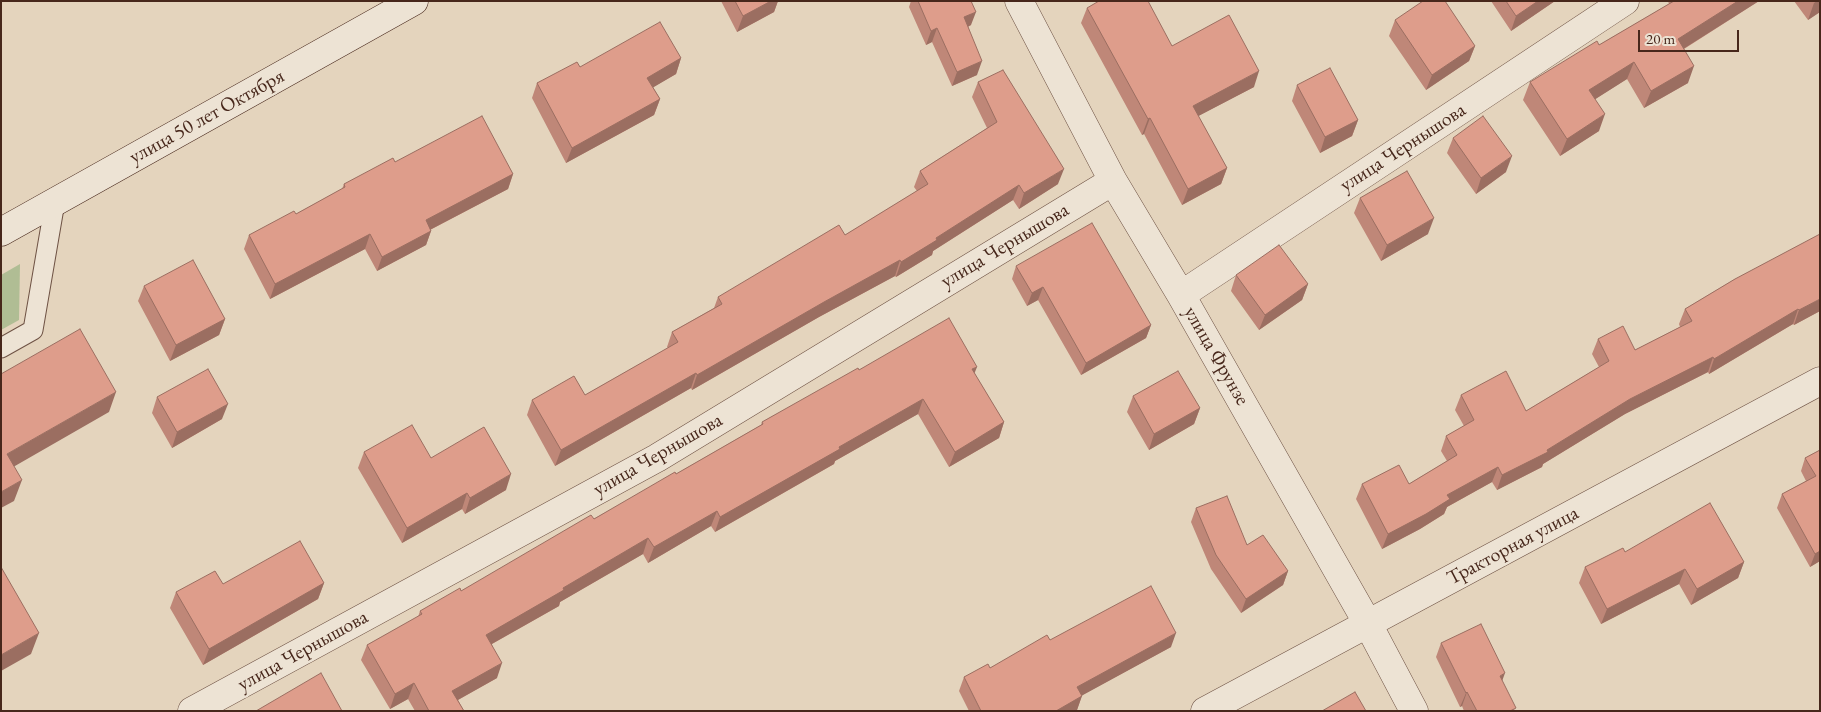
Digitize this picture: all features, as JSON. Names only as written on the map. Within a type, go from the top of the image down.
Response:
[{"type":"street","name":"улица 50 лет Октября","points":[[1,232],[414,1]]},
{"type":"street","name":"улица Фрунзе","points":[[1019,1],[1113,181],[1181,295],[1368,624],[1414,711]]},
{"type":"street","name":"улица Чернышова","points":[[1181,295],[1625,1]]},
{"type":"street","name":"улица Чернышова","points":[[192,711],[657,458],[1113,181]]},
{"type":"street","name":"Тракторная улица","points":[[1205,711],[1820,380]]},
{"type":"lane","points":[[1,348],[32,330],[55,202]]},
{"type":"green space","points":[[20,264],[19,320],[1,330],[1,275]]},
{"type":"building","points":[[735,1],[771,1],[743,16]]},
{"type":"building","points":[[918,1],[971,1],[976,12],[964,17],[982,61],[957,72],[937,28],[931,31]]},
{"type":"building","points":[[1099,1],[1148,1],[1172,46],[1229,15],[1259,71],[1193,106],[1227,168],[1188,189],[1087,8]]},
{"type":"building","points":[[1423,1],[1445,1],[1475,46],[1432,75],[1395,20]]},
{"type":"building","points":[[1506,1],[1538,1],[1516,16]]},
{"type":"building","points":[[1674,1],[1738,1],[1678,39],[1694,66],[1651,91],[1634,62],[1589,90],[1605,114],[1567,139],[1530,82],[1597,41],[1599,45]]},
{"type":"building","points":[[660,22],[681,58],[647,78],[660,99],[572,148],[537,83],[577,62],[580,67]]},
{"type":"building","points":[[1330,68],[1358,120],[1325,137],[1297,85]]},
{"type":"building","points":[[1003,70],[1064,169],[1024,193],[1019,185],[901,262],[900,260],[824,302],[561,450],[532,400],[574,376],[585,395],[678,342],[672,332],[722,304],[718,297],[839,225],[845,235],[928,184],[920,171],[997,122],[978,82]]},
{"type":"building","points":[[482,116],[513,174],[426,220],[431,231],[382,257],[370,234],[275,284],[249,235],[294,211],[296,214],[345,187],[344,184],[393,158],[395,162]]},
{"type":"building","points":[[1483,116],[1512,156],[1481,178],[1453,138]]},
{"type":"building","points":[[1407,171],[1434,218],[1387,245],[1360,198]]},
{"type":"building","points":[[1092,223],[1151,325],[1086,363],[1043,287],[1032,293],[1016,266]]},
{"type":"building","points":[[1820,234],[1820,299],[1798,309],[1714,359],[1713,357],[1630,399],[1547,450],[1548,452],[1502,475],[1498,467],[1447,495],[1450,499],[1426,514],[1388,534],[1362,484],[1399,465],[1409,484],[1457,455],[1446,436],[1474,420],[1461,395],[1506,371],[1526,411],[1609,361],[1598,339],[1623,326],[1635,350],[1692,321],[1685,309],[1735,279]]},
{"type":"building","points":[[1279,245],[1308,284],[1265,315],[1236,275]]},
{"type":"building","points":[[193,260],[225,319],[176,345],[144,286]]},
{"type":"building","points":[[949,318],[977,367],[972,369],[1004,422],[955,452],[923,399],[839,447],[840,449],[720,517],[717,511],[654,547],[648,538],[486,635],[502,663],[452,691],[464,711],[429,711],[414,683],[395,694],[367,645],[422,614],[420,611],[460,588],[461,591],[591,515],[594,519],[675,472],[676,474],[763,424],[762,422],[858,368],[859,370]]},
{"type":"building","points":[[80,329],[116,392],[7,454],[22,480],[1,492],[1,374]]},
{"type":"building","points":[[208,369],[228,404],[177,432],[157,397]]},
{"type":"building","points":[[1178,371],[1200,408],[1154,434],[1133,396]]},
{"type":"building","points":[[412,425],[431,458],[484,427],[511,474],[470,498],[467,493],[407,528],[364,452]]},
{"type":"building","points":[[1820,450],[1820,551],[1815,554],[1782,494],[1816,476],[1805,458]]},
{"type":"building","points":[[1227,496],[1247,545],[1263,535],[1288,571],[1246,599],[1216,555],[1196,508]]},
{"type":"building","points":[[1710,503],[1744,562],[1697,589],[1685,569],[1607,609],[1585,567],[1623,548],[1625,552]]},
{"type":"building","points":[[300,541],[324,583],[209,649],[176,592],[215,571],[223,584]]},
{"type":"building","points":[[1,567],[39,633],[1,655]]},
{"type":"building","points":[[1151,586],[1176,633],[1077,687],[1082,696],[1056,711],[981,711],[964,677],[988,664],[990,668],[1047,635],[1050,640]]},
{"type":"building","points":[[1481,624],[1505,673],[1500,676],[1516,708],[1510,711],[1477,711],[1441,643]]},
{"type":"building","points":[[321,673],[342,711],[256,711]]},
{"type":"building","points":[[1355,692],[1366,711],[1322,711]]}]
